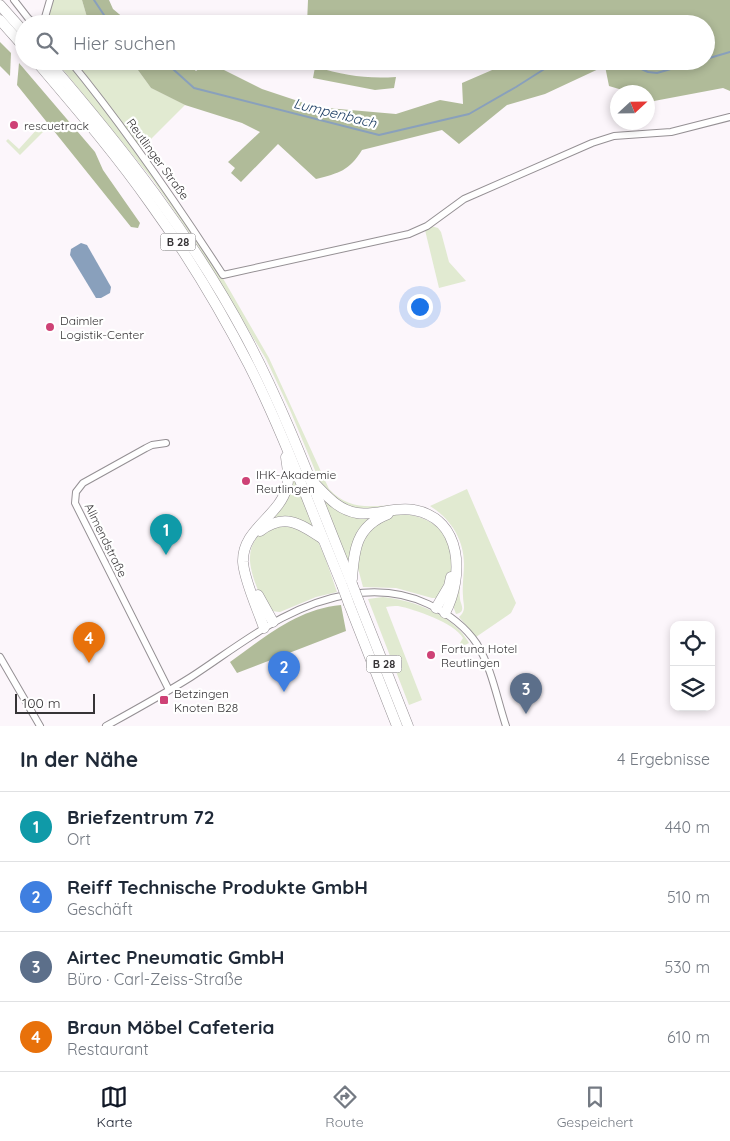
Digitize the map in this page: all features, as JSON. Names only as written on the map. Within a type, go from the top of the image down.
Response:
[{"type":"highway","points":[[0,4],[15,22]]},
{"type":"highway","points":[[0,20],[15,37]]},
{"type":"highway","name":"B 28","points":[[44,70],[117,158],[149,201],[205,286],[240,350],[286,446],[324,540],[348,584]]},
{"type":"highway","name":"B 28","points":[[55,70],[138,170],[201,261],[236,319],[264,373],[310,478],[397,726]]},
{"type":"highway","points":[[264,628],[245,572],[244,551],[250,536],[276,508],[285,492],[289,477],[286,446]]},
{"type":"highway","points":[[310,478],[337,505],[346,510],[366,513],[405,509],[415,510],[433,518],[442,525],[452,540],[456,560],[454,588],[440,610]]},
{"type":"highway","points":[[348,584],[354,551],[364,531],[378,518],[405,512],[414,513],[432,520],[440,527],[446,535],[452,550],[453,568],[440,610]]},
{"type":"highway","points":[[273,622],[259,597],[248,570],[247,557],[255,536],[265,527],[281,521],[301,524],[324,540]]},
{"type":"highway","name":"B 28","points":[[354,603],[408,726]]},
{"type":"street","points":[[14,0],[26,15]]},
{"type":"street","points":[[46,15],[50,0]]},
{"type":"street","name":"Reutlinger Straße","points":[[77,70],[154,171],[223,275],[410,234],[427,226],[464,199],[592,143],[614,136],[671,132],[730,117]]},
{"type":"street","name":"Allmendstraße","points":[[166,444],[152,445],[89,480],[78,488],[75,503],[169,690]]},
{"type":"street","points":[[106,726],[169,690],[273,622],[296,610],[337,596],[364,593],[395,593],[415,598],[440,610],[455,620],[467,632],[483,656],[506,726]]},
{"type":"street","points":[[0,657],[40,726]]},
{"type":"green space","points":[[52,0],[82,0],[86,15],[48,15]]},
{"type":"green space","points":[[82,0],[109,0],[113,9],[120,15],[86,15]]},
{"type":"green space","points":[[308,0],[730,0],[730,91],[723,88],[655,101],[655,85],[609,86],[606,70],[715,70],[715,15],[307,15]]},
{"type":"green space","points":[[0,42],[11,53],[10,76],[0,66]]},
{"type":"green space","points":[[18,70],[25,70],[95,152],[103,170],[140,223],[138,228],[131,227],[17,85]]},
{"type":"green space","points":[[63,70],[74,70],[138,152],[221,275],[269,358],[329,489],[343,500],[358,505],[404,504],[419,506],[434,512],[448,525],[456,539],[460,553],[460,600],[462,611],[456,614],[453,606],[459,559],[434,516],[350,508],[326,491],[319,480],[290,410],[266,359],[195,241],[153,180]]},
{"type":"green space","points":[[79,70],[138,70],[151,88],[185,105],[141,149]]},
{"type":"green space","points":[[138,70],[224,70],[262,89],[316,107],[396,114],[440,100],[463,104],[462,83],[492,70],[596,70],[545,94],[507,105],[459,144],[442,130],[362,150],[348,167],[331,175],[316,179],[278,144],[241,182],[231,173],[235,168],[228,162],[260,132],[242,123],[185,105],[151,88]]},
{"type":"green space","points":[[314,70],[328,70],[355,76],[396,77],[394,88],[375,90],[313,78]]},
{"type":"green space","points":[[39,127],[43,132],[20,155],[6,141],[8,139],[19,149]]},
{"type":"green space","points":[[431,226],[438,228],[441,232],[449,262],[466,281],[439,288],[425,230]]},
{"type":"green space","points":[[291,465],[318,530],[270,520]]},
{"type":"green space","points":[[467,489],[516,603],[511,613],[476,637],[459,617],[464,607],[462,547],[450,524],[430,506]]},
{"type":"green space","points":[[321,493],[325,498],[373,515],[351,569]]},
{"type":"green space","points":[[396,514],[406,514],[425,519],[446,537],[451,557],[451,572],[449,580],[438,598],[396,588],[363,587],[356,561],[360,542],[379,520]]},
{"type":"green space","points":[[290,523],[316,537],[337,592],[316,597],[277,612],[269,608],[259,592],[251,570],[250,554],[254,541],[264,531],[275,526]]},
{"type":"green space","points":[[383,597],[419,605],[432,611],[453,624],[469,643],[461,647],[460,643],[463,638],[459,632],[434,618],[398,606],[386,607],[422,700],[409,705],[368,599]]},
{"type":"green space","points":[[341,605],[346,631],[237,673],[230,662],[269,634],[296,618],[310,612]]},
{"type":"water","points":[[81,243],[87,245],[111,287],[110,293],[101,298],[96,298],[70,255],[71,249]]},
{"type":"waterway","name":"Lumpenbach","points":[[94,0],[104,15]]},
{"type":"waterway","name":"Lumpenbach","points":[[715,56],[730,52]]},
{"type":"waterway","name":"Lumpenbach","points":[[174,70],[194,88],[379,135],[469,114],[543,70]]},
{"type":"waterway","name":"Lumpenbach","points":[[644,70],[657,73],[667,70]]},
{"type":"place","name":"rescuetrack","points":[[14,125]]},
{"type":"place","name":"Daimler Logistik-Center","points":[[50,327]]},
{"type":"place","name":"IHK-Akademie Reutlingen","points":[[246,481]]},
{"type":"place","name":"Briefzentrum 72","points":[[166,555]]},
{"type":"place","name":"Fortuna Hotel Reutlingen","points":[[431,655]]},
{"type":"place","name":"Braun Möbel Cafeteria","points":[[89,663]]},
{"type":"place","name":"Reiff Technische Produkte GmbH","points":[[284,692]]},
{"type":"place","name":"Betzingen Knoten B28","points":[[164,700]]},
{"type":"place","name":"Airtec Pneumatic GmbH","points":[[526,714]]}]
